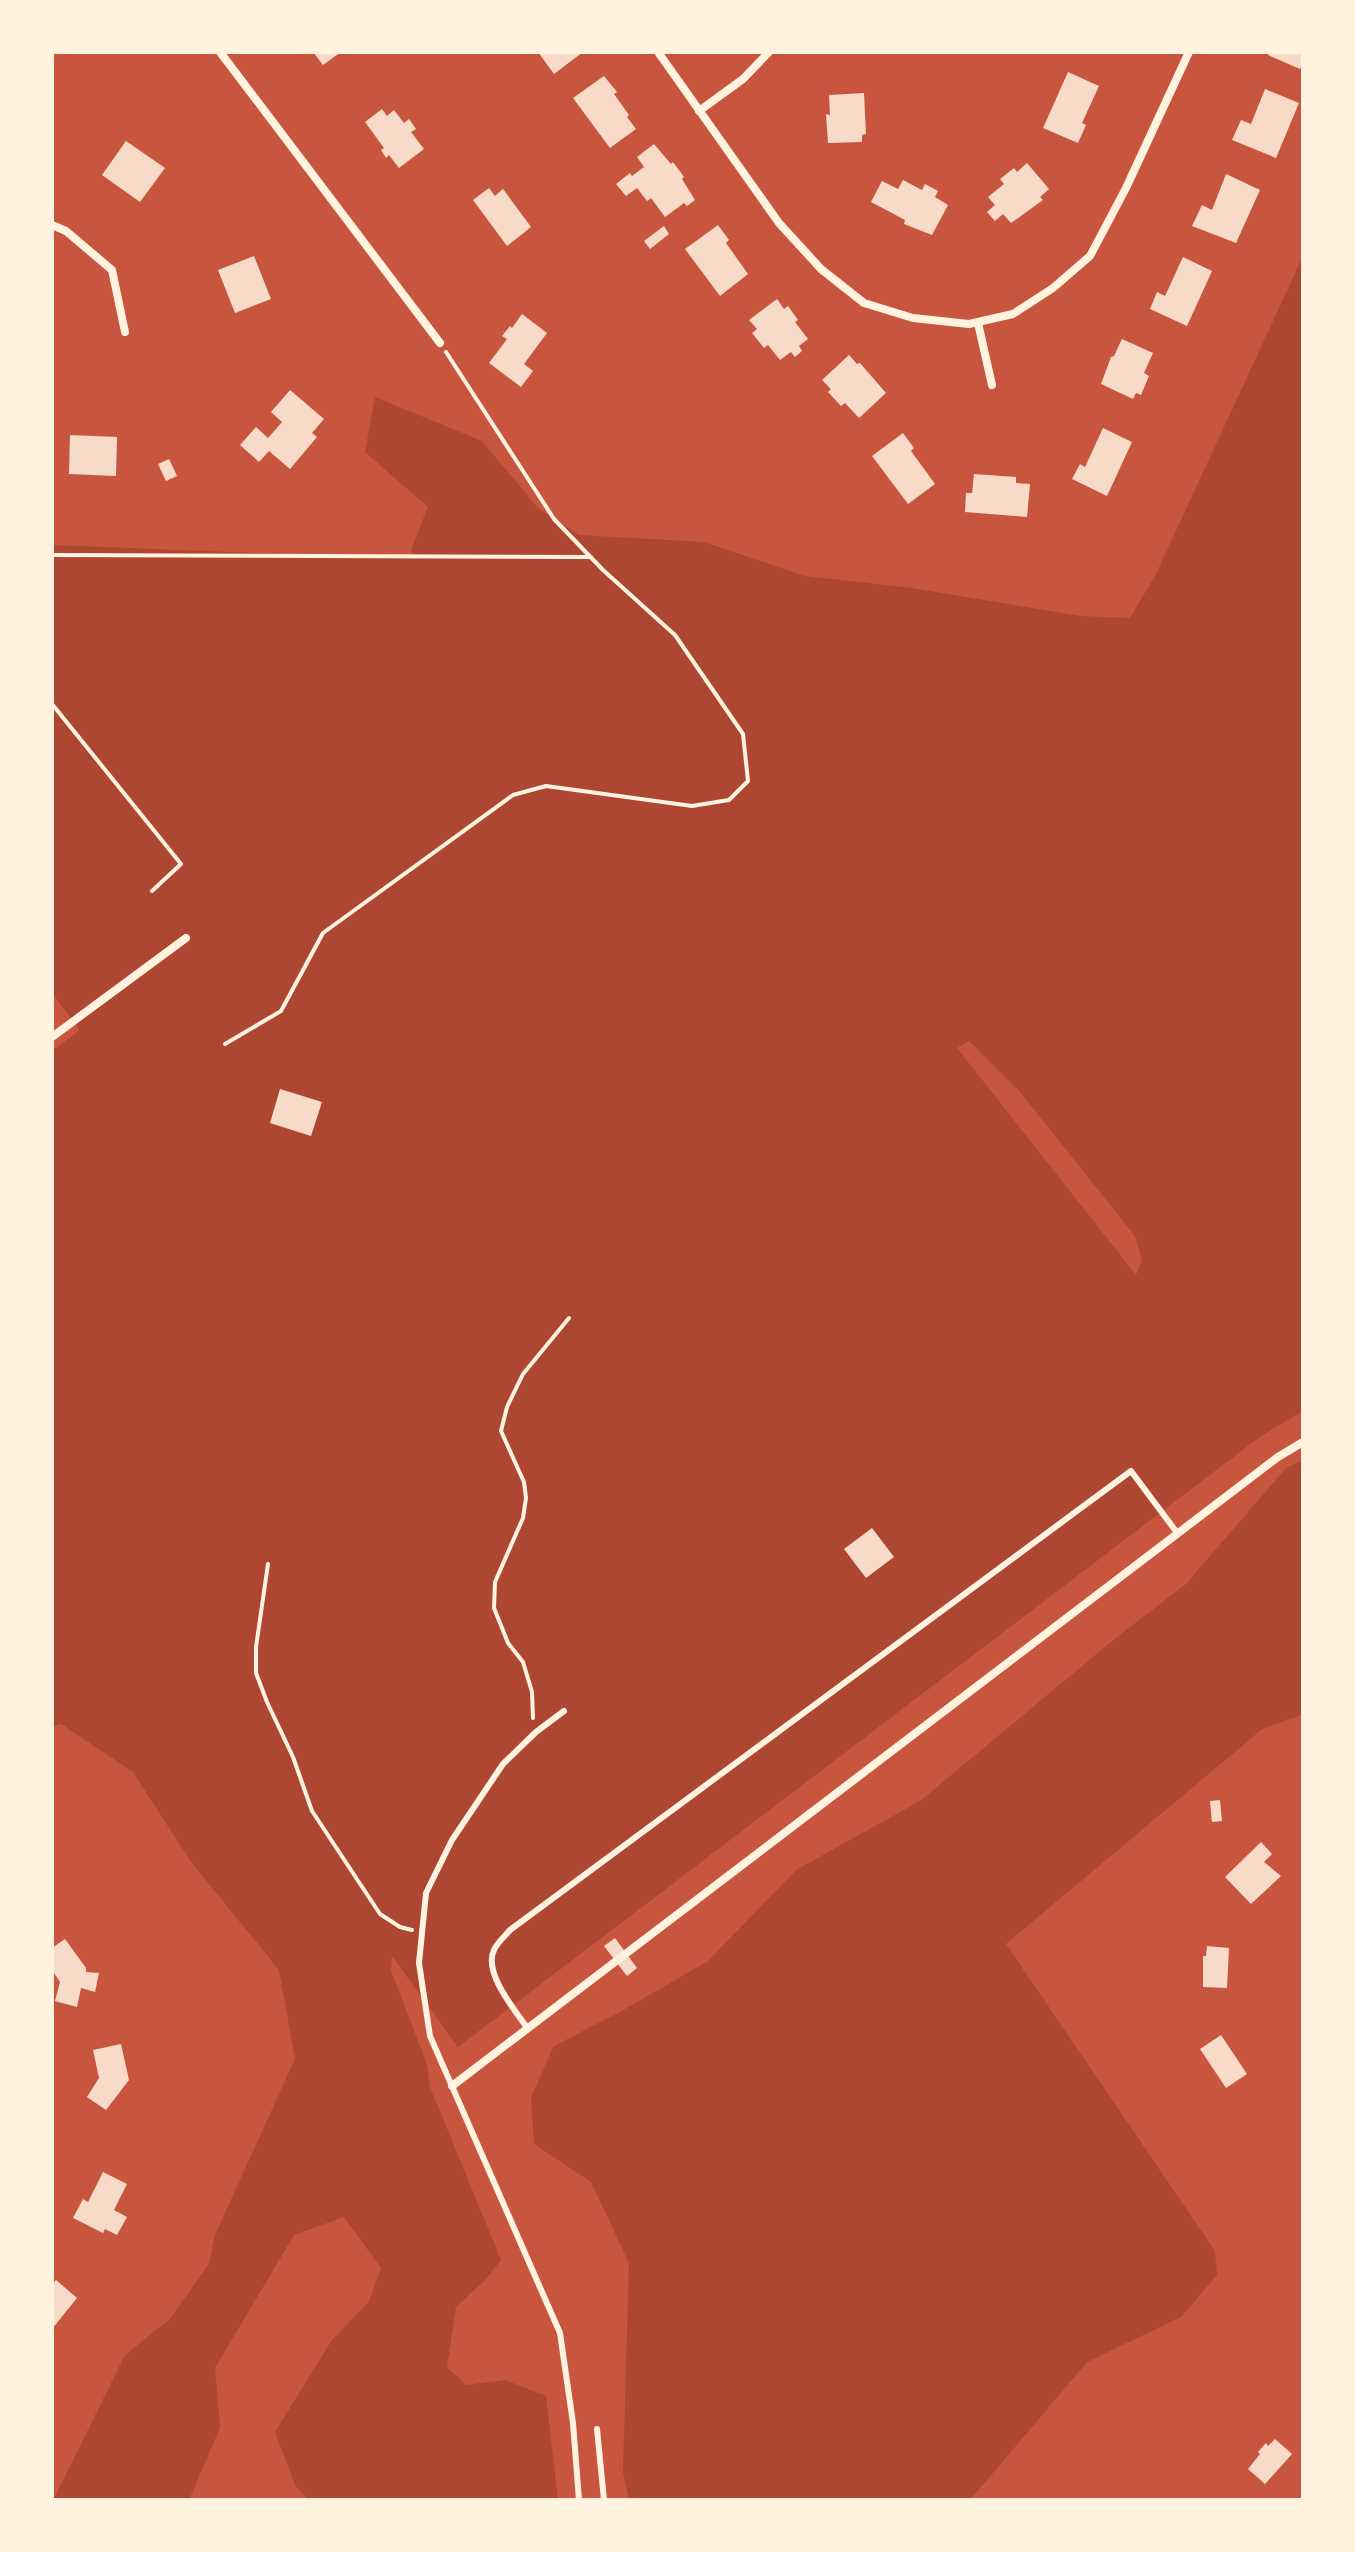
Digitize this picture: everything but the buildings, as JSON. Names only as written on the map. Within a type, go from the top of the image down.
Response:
[{"type":"street","points":[[220,52],[440,343]]},
{"type":"street","points":[[658,52],[779,223],[821,269],[864,303],[913,318],[978,323],[1013,314],[1053,288],[1090,256],[1126,188],[1189,52]]},
{"type":"street","points":[[699,111],[743,79],[769,52]]},
{"type":"street","points":[[52,225],[66,231],[112,270],[125,332]]},
{"type":"street","points":[[978,323],[992,385]]},
{"type":"street","points":[[52,1037],[186,938]]},
{"type":"street","points":[[452,2086],[1278,1457],[1303,1442]]},
{"type":"lane","points":[[528,2029],[499,1986],[491,1965],[494,1950],[510,1930],[1131,1471],[1178,1534]]},
{"type":"lane","points":[[564,1711],[528,1739],[503,1764],[452,1840],[426,1893],[419,1963],[430,2036],[560,2333],[573,2423],[579,2500]]},
{"type":"lane","points":[[597,2429],[604,2500]]},
{"type":"path","points":[[225,1044],[281,1011],[323,933],[513,795],[546,786],[692,806],[729,800],[748,781],[743,734],[675,635],[554,519],[440,343]]},
{"type":"path","points":[[52,555],[591,557]]},
{"type":"path","points":[[52,704],[181,864],[152,891]]},
{"type":"path","points":[[528,1739],[533,1718],[532,1692],[523,1662],[508,1643],[494,1608],[495,1582],[523,1518],[526,1498],[524,1482],[501,1431],[507,1407],[523,1374],[569,1318]]},
{"type":"path","points":[[268,1564],[256,1647],[256,1673],[293,1757],[312,1811],[380,1914],[400,1927],[422,1932]]},
{"type":"shaded area","points":[[1303,256],[1303,1411],[1261,1436],[458,2047],[392,1956],[391,1971],[427,2064],[430,2087],[501,2260],[456,2307],[447,2367],[466,2385],[505,2380],[546,2396],[558,2500],[308,2500],[295,2485],[275,2432],[332,2340],[369,2302],[381,2268],[344,2217],[294,2235],[215,2368],[220,2428],[189,2500],[53,2500],[125,2355],[171,2318],[210,2262],[214,2237],[295,2059],[279,1970],[191,1862],[133,1772],[61,1724],[52,1727],[52,1051],[80,1030],[52,993],[52,545],[414,559],[411,550],[428,507],[365,452],[375,397],[482,441],[538,508],[579,535],[704,542],[805,576],[912,588],[1081,616],[1130,618],[1156,574]],"holes":[[[969,1041],[1020,1092],[1135,1236],[1142,1260],[1136,1275],[957,1048]]]},
{"type":"shaded area","points":[[1303,1460],[1303,1714],[1261,1730],[1006,1944],[1215,2251],[1217,2275],[1181,2317],[1087,2362],[970,2500],[629,2500],[623,2472],[629,2263],[591,2182],[534,2144],[531,2097],[554,2046],[708,1961],[796,1870],[920,1801],[1117,1637],[1186,1584],[1286,1468]]}]
